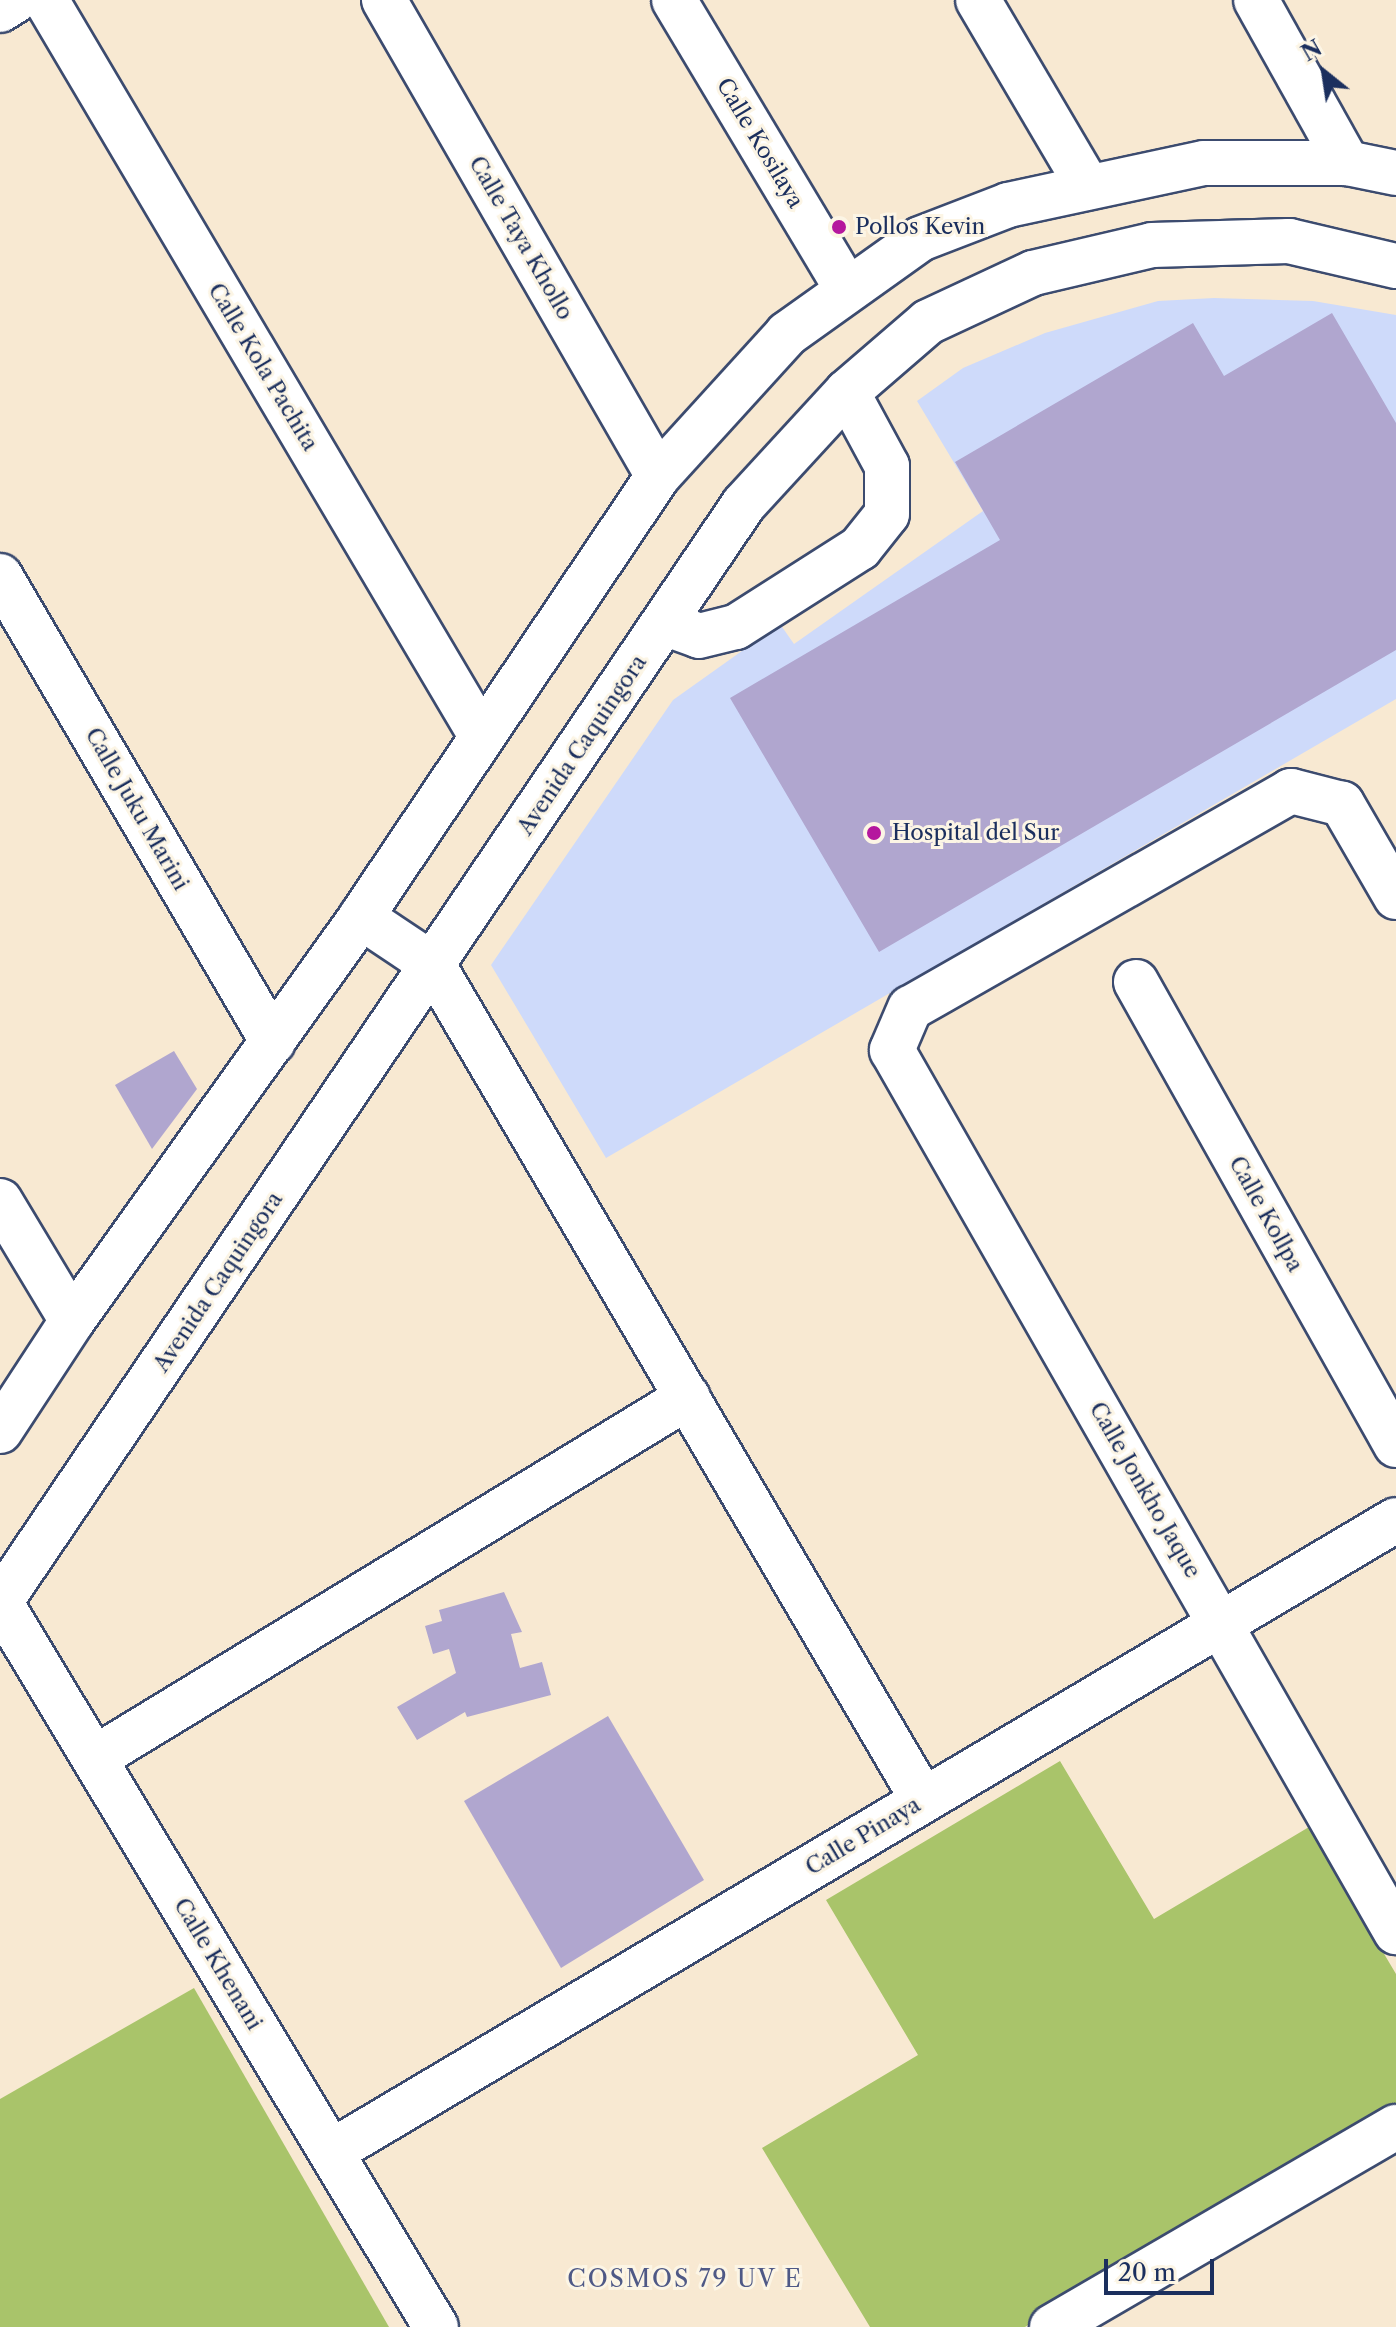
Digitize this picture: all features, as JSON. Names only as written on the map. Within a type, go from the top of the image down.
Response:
[{"type":"street","points":[[0,10],[16,0]]},
{"type":"street","name":"Calle Kola Pachita","points":[[46,0],[480,734]]},
{"type":"street","name":"Calle Taya Khollo","points":[[384,0],[658,476]]},
{"type":"street","name":"Calle Kosilaya","points":[[674,0],[846,287]]},
{"type":"street","points":[[978,0],[1088,187]]},
{"type":"street","points":[[1256,0],[1347,163]]},
{"type":"street","points":[[0,1431],[72,1321],[361,917],[480,734],[658,476],[787,334],[846,287],[920,239],[1008,205],[1204,163],[1347,163],[1396,173]]},
{"type":"street","name":"Avenida Caquingora","points":[[0,1602],[744,504],[847,392],[928,322],[1033,273],[1152,245],[1289,241],[1396,266]]},
{"type":"street","points":[[664,623],[699,636],[736,627],[860,548],[887,514],[887,466],[847,392]]},
{"type":"street","name":"Calle Juku Marini","points":[[0,576],[273,1042]]},
{"type":"street","name":"Calle Jonkho Jaque","points":[[1396,897],[1342,804],[1291,791],[910,1008],[892,1050],[1396,1932]]},
{"type":"street","points":[[361,917],[433,965],[923,1800]]},
{"type":"street","name":"Calle Kollpa","points":[[1136,982],[1396,1445]]},
{"type":"street","points":[[0,1201],[72,1321]]},
{"type":"street","points":[[95,1758],[688,1397]]},
{"type":"street","name":"Calle Pinaya","points":[[331,2152],[1396,1520]]},
{"type":"street","name":"Calle Khenani","points":[[0,1602],[436,2327]]},
{"type":"street","points":[[1052,2327],[1396,2127]]},
{"type":"shaded area","name":"Hospital del Sur","points":[[1214,298],[1313,301],[1396,315],[1396,699],[606,1158],[491,965],[673,700],[780,624],[794,644],[983,511],[917,401],[963,368],[1045,333],[1158,301]]},
{"type":"green space","points":[[1060,1761],[1154,1919],[1309,1827],[1396,1974],[1396,2112],[1025,2327],[870,2327],[762,2148],[918,2055],[826,1900]]},
{"type":"green space","points":[[194,1988],[389,2327],[0,2327],[0,2099]]},
{"type":"building","name":"Hospital del Sur","points":[[1332,313],[1396,423],[1396,650],[879,952],[730,698],[1000,540],[955,462],[1193,323],[1224,376]]},
{"type":"building","points":[[174,1051],[197,1089],[152,1149],[115,1085]]},
{"type":"building","points":[[504,1592],[522,1632],[511,1634],[520,1668],[542,1662],[551,1695],[467,1717],[465,1712],[417,1740],[397,1707],[456,1673],[449,1649],[433,1654],[425,1626],[442,1621],[439,1610]]},
{"type":"building","points":[[608,1716],[704,1880],[561,1968],[464,1801]]},
{"type":"place","name":"Pollos Kevin","points":[[839,227]]},
{"type":"place","name":"Hospital del Sur","points":[[874,833]]},
{"type":"district","name":"COSMOS 79 UV E","points":[[685,2279]]}]
